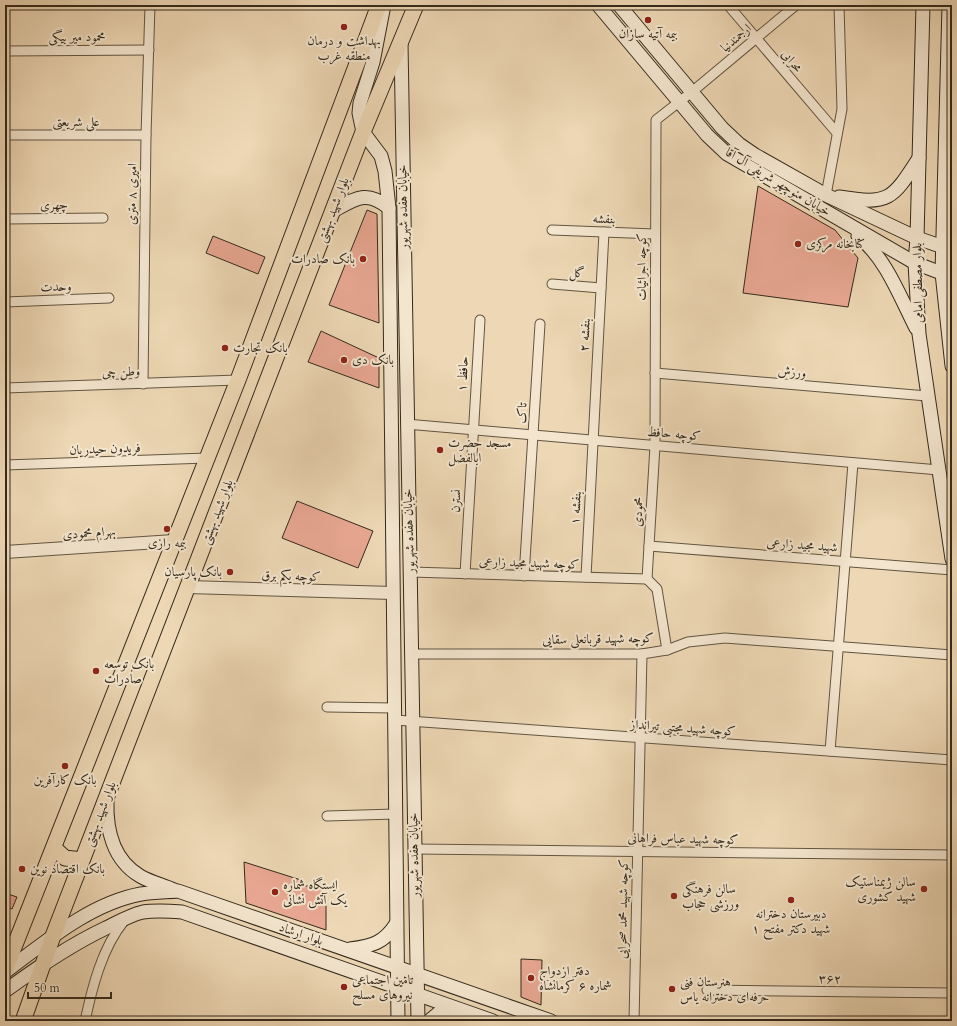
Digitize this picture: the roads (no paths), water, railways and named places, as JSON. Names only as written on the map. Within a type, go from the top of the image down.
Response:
[{"type":"main road","points":[[5,971],[238,380],[379,5]]},
{"type":"main road","points":[[363,132],[359,113],[360,103],[373,62],[384,5]]},
{"type":"main road","name":"بلوار شهید بهشتی","points":[[23,1021],[82,860],[363,132],[416,5]]},
{"type":"main road","name":"خیابان منوچهر شریفی آل آقا","points":[[598,5],[716,144],[727,154],[915,263],[947,275]]},
{"type":"main road","name":"خیابان منوچهر شریفی آل آقا","points":[[618,5],[693,91],[722,128],[739,144],[826,195],[917,238],[948,248]]},
{"type":"main road","name":"بلوار مصطفی امامی","points":[[923,5],[917,238],[915,263],[919,334],[952,559]]},
{"type":"main road","name":"بلوار مصطفی امامی","points":[[949,5],[948,137],[944,212],[948,248],[947,275],[952,365]]},
{"type":"main road","name":"خیابان هفده شهریور","points":[[401,41],[406,424],[418,1021]]},
{"type":"main road","name":"خیابان هفده شهریور","points":[[363,132],[381,156],[385,171],[389,208],[398,1021]]},
{"type":"main road","points":[[826,195],[872,201],[887,198],[897,191],[919,158]]},
{"type":"main road","points":[[333,211],[355,199],[367,197],[378,199],[389,208]]},
{"type":"main road","points":[[944,212],[952,226]]},
{"type":"main road","points":[[831,215],[865,242],[881,262],[919,334]]},
{"type":"main road","points":[[107,796],[106,815],[110,836],[118,855],[140,876],[178,891]]},
{"type":"main road","points":[[54,848],[66,858],[82,860]]},
{"type":"main road","name":"بلوار ارشاد","points":[[5,971],[53,936],[81,918],[123,899],[141,894],[178,891],[552,1021]]},
{"type":"main road","name":"بلوار ارشاد","points":[[5,991],[43,963],[86,937],[127,917],[159,910],[182,912],[493,1021]]},
{"type":"main road","points":[[265,942],[272,924]]},
{"type":"main road","points":[[348,949],[368,946],[380,941],[389,935],[396,924]]},
{"type":"main road","points":[[429,1021],[441,1011],[460,1010]]},
{"type":"street","name":"امیری ۸ متری","points":[[143,384],[146,135],[150,5]]},
{"type":"street","name":"محرابی","points":[[728,5],[837,134]]},
{"type":"street","name":"ارجمندنیا","points":[[680,101],[796,5]]},
{"type":"street","points":[[826,195],[842,109],[839,5]]},
{"type":"street","name":"محمود میر بیگی","points":[[5,51],[149,50]]},
{"type":"street","name":"کوچه اجرائیات","points":[[655,446],[656,120],[680,101]]},
{"type":"street","name":"علی شریعتی","points":[[5,135],[146,135]]},
{"type":"street","name":"چهری","points":[[5,219],[103,218]]},
{"type":"street","name":"بنفشه","points":[[552,230],[655,234]]},
{"type":"street","name":"بنفشه ۲","points":[[593,440],[604,232]]},
{"type":"street","name":"گل","points":[[552,284],[601,288]]},
{"type":"street","name":"وحدت","points":[[5,302],[109,298]]},
{"type":"street","name":"حافظ ۱","points":[[473,430],[480,320]]},
{"type":"street","name":"تاک","points":[[524,576],[540,324]]},
{"type":"street","name":"ورزش","points":[[655,373],[927,396]]},
{"type":"street","name":"وطن چی","points":[[5,388],[238,380]]},
{"type":"street","name":"کوچه حافظ","points":[[406,424],[939,470]]},
{"type":"street","name":"نسترن","points":[[465,574],[473,430]]},
{"type":"street","name":"بنفشه ۱","points":[[586,578],[593,440]]},
{"type":"street","name":"محمودی","points":[[647,579],[655,446]]},
{"type":"street","name":"فریدون حیدریان","points":[[5,465],[207,458]]},
{"type":"street","points":[[830,751],[853,463]]},
{"type":"street","name":"بهرام محمودی","points":[[5,552],[174,541]]},
{"type":"street","name":"شهید مجید زارعی","points":[[649,546],[952,570]]},
{"type":"street","name":"کوچه شهید مجید زارعی","points":[[410,572],[647,579]]},
{"type":"street","points":[[647,579],[657,590],[667,650]]},
{"type":"street","name":"کوچه یکم برق","points":[[188,587],[393,593]]},
{"type":"street","name":"کوچه شهید قربانعلی سقایی","points":[[411,654],[642,654],[667,650],[688,642],[726,638],[952,655]]},
{"type":"street","name":"کوچه شهید محمد صحرایی","points":[[634,1021],[642,654]]},
{"type":"street","name":"کوچه شهید مجتبی تیرانداز","points":[[327,707],[394,714],[412,721],[952,760]]},
{"type":"street","points":[[327,816],[395,814]]},
{"type":"street","name":"کوچه شهید عباس فراهانی","points":[[414,849],[952,855]]},
{"type":"street","points":[[85,1021],[94,983],[116,930],[127,917]]},
{"type":"street","name":"۳۶۲","points":[[707,990],[952,993]]},
{"type":"place","name":"بیمه آتیه سازان","points":[[648,20]]},
{"type":"place","name":"بهداشت و درمان منطقه غرب","points":[[344,27]]},
{"type":"place","name":"کتابخانه مرکزی","points":[[798,244]]},
{"type":"place","name":"بانک صادرات","points":[[363,259]]},
{"type":"place","name":"بانک تجارت","points":[[225,348]]},
{"type":"place","name":"بانک دی","points":[[344,360]]},
{"type":"place","name":"مسجد حضرت ابالفضل","points":[[440,450]]},
{"type":"place","name":"بیمه رازی","points":[[167,529]]},
{"type":"place","name":"بانک پارسیان","points":[[230,572]]},
{"type":"place","name":"بانک توسعه صادرات","points":[[96,671]]},
{"type":"place","name":"بانک کارآفرین","points":[[65,766]]},
{"type":"place","name":"بانک اقتصاد نوین","points":[[22,869]]},
{"type":"place","name":"سالن ژیمناستیک شهید کشوری","points":[[924,889]]},
{"type":"place","name":"ایستگاه شماره یک آتش نشانی","points":[[275,892]]},
{"type":"place","name":"سالن فرهنگی ورزشی حجاب","points":[[674,896]]},
{"type":"place","name":"دبیرستان دخترانه شهید دکتر مفتح ۱","points":[[791,900]]},
{"type":"place","name":"دفتر ازدواج شماره ۶ کرمانشاه","points":[[531,978]]},
{"type":"place","name":"تامین اجتماعی نیروهای مسلح","points":[[344,987]]},
{"type":"place","name":"هنرستان فنی حرفه‌ای دخترانه یاس","points":[[672,989]]}]
